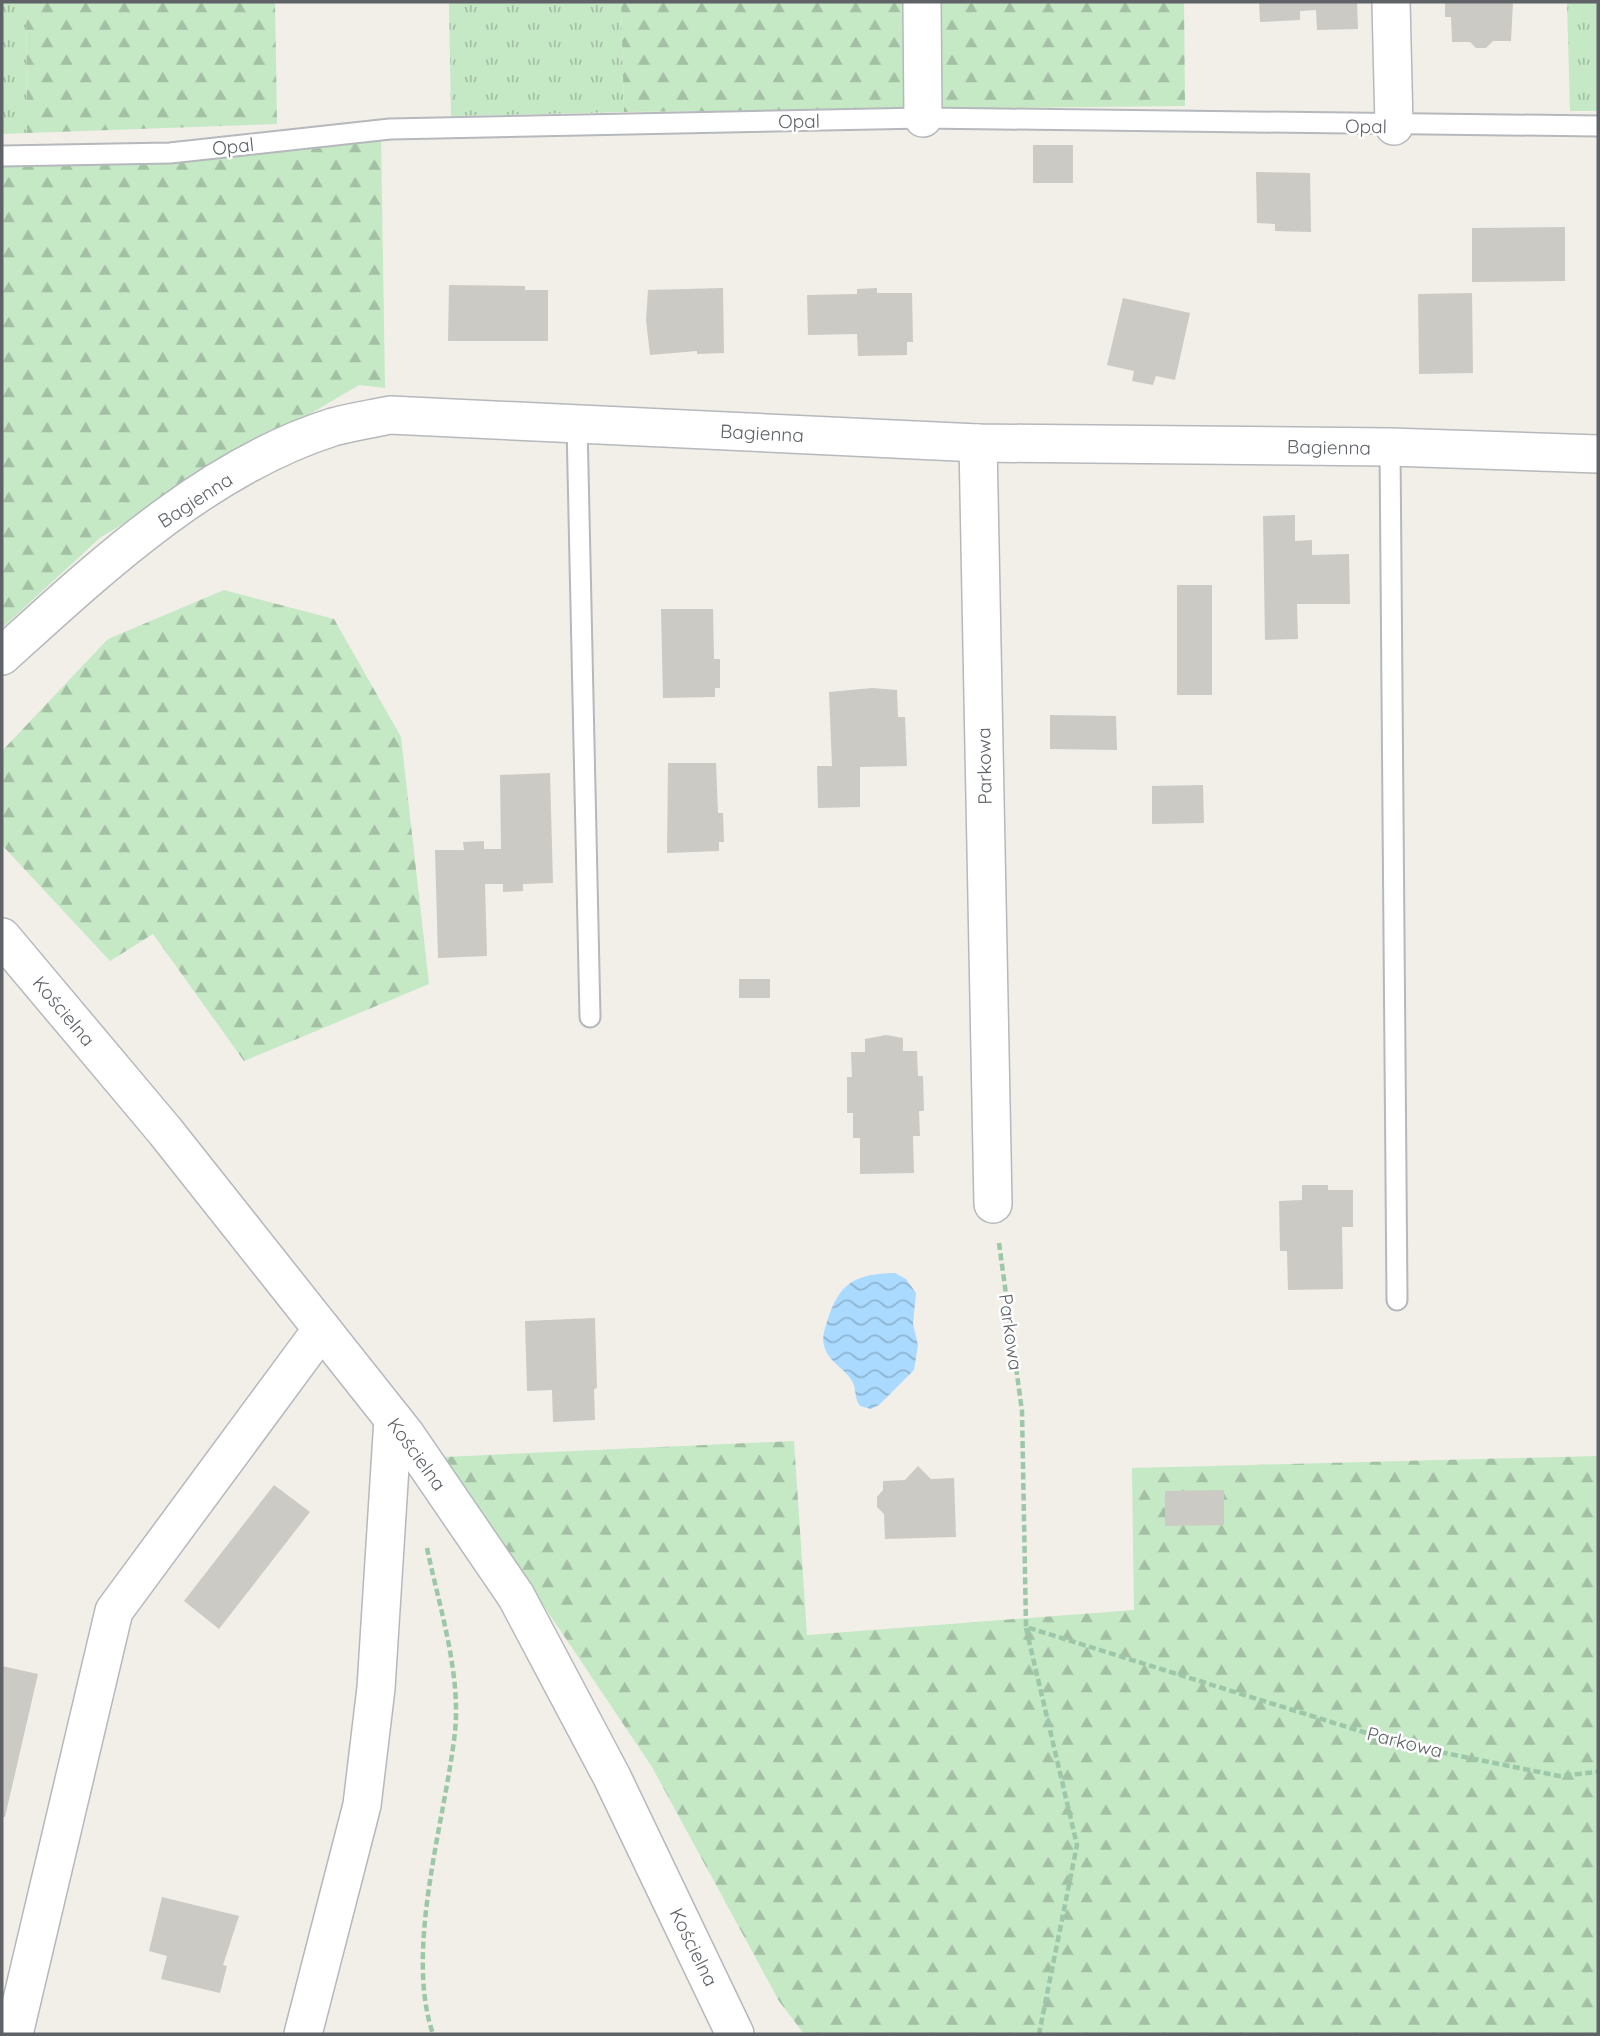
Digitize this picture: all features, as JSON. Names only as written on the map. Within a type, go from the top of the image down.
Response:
[{"type":"street","points":[[922,2],[923,118]]},
{"type":"street","points":[[1391,2],[1394,126]]},
{"type":"street","name":"Bagienna","points":[[2,656],[111,557],[197,496],[267,454],[333,427],[390,415],[978,443],[1390,447],[1598,454]]},
{"type":"street","name":"Parkowa","points":[[978,443],[993,1204]]},
{"type":"street","name":"Kościelna","points":[[2,937],[165,1131],[393,1419],[516,1596],[612,1776],[735,2034]]},
{"type":"street","points":[[14,2034],[114,1611],[322,1329]]},
{"type":"street","points":[[303,2034],[362,1805],[376,1688],[393,1419]]},
{"type":"lane","name":"Opal","points":[[2,156],[170,153],[390,129],[923,118],[1394,126],[1598,126]]},
{"type":"lane","points":[[576,424],[590,1017]]},
{"type":"lane","points":[[1390,447],[1397,1300]]},
{"type":"path","name":"Parkowa","points":[[993,1204],[1022,1411],[1026,1627],[1405,1745],[1559,1776],[1598,1772]]},
{"type":"path","points":[[425,1541],[452,1672],[455,1730],[424,1949],[427,2016],[433,2034]]},
{"type":"path","points":[[1026,1627],[1077,1845],[1039,2034]]},
{"type":"green space","points":[[2,2],[26,2],[27,133],[2,134]]},
{"type":"green space","points":[[26,2],[275,2],[277,124],[27,133]]},
{"type":"green space","points":[[449,2],[621,2],[624,112],[451,116]]},
{"type":"green space","points":[[621,2],[1184,2],[1185,106],[624,112]]},
{"type":"green space","points":[[1567,2],[1598,2],[1598,111],[1570,111]]},
{"type":"green space","points":[[381,137],[385,388],[359,385],[101,537],[2,628],[2,167]]},
{"type":"green space","points":[[224,590],[334,619],[401,737],[429,984],[244,1061],[153,934],[110,961],[2,845],[2,751],[108,639]]},
{"type":"green space","points":[[794,1441],[807,1635],[1134,1610],[1132,1468],[1598,1456],[1598,2034],[804,2034],[779,2001],[652,1767],[444,1457]]},
{"type":"water","points":[[895,1273],[906,1279],[916,1293],[913,1324],[918,1345],[914,1370],[879,1405],[871,1409],[860,1406],[852,1381],[827,1353],[824,1334],[837,1298],[850,1283],[869,1276]]},
{"type":"building","points":[[1259,2],[1357,2],[1358,29],[1317,30],[1316,10],[1300,11],[1300,20],[1260,22]]},
{"type":"building","points":[[1445,2],[1513,2],[1511,41],[1493,41],[1486,48],[1476,48],[1470,42],[1452,42],[1451,17],[1445,17]]},
{"type":"building","points":[[1033,145],[1073,145],[1073,183],[1033,183]]},
{"type":"building","points":[[1256,172],[1310,173],[1311,232],[1275,231],[1275,224],[1257,223]]},
{"type":"building","points":[[1565,227],[1565,281],[1472,282],[1472,228]]},
{"type":"building","points":[[449,285],[525,286],[525,290],[548,290],[548,341],[448,341]]},
{"type":"building","points":[[723,288],[724,353],[697,354],[697,351],[650,355],[646,320],[648,290]]},
{"type":"building","points":[[877,288],[877,293],[912,293],[913,342],[907,342],[907,355],[858,356],[857,334],[808,335],[807,295],[857,294],[857,289]]},
{"type":"building","points":[[1472,293],[1473,373],[1419,374],[1418,294]]},
{"type":"building","points":[[1123,298],[1190,313],[1175,380],[1156,376],[1153,385],[1132,381],[1134,371],[1107,365]]},
{"type":"building","points":[[1295,515],[1295,541],[1312,540],[1312,555],[1349,554],[1350,604],[1297,604],[1298,639],[1265,640],[1263,516]]},
{"type":"building","points":[[1177,585],[1212,585],[1212,695],[1177,695]]},
{"type":"building","points":[[661,609],[713,609],[714,659],[720,659],[720,688],[715,688],[715,697],[663,698]]},
{"type":"building","points":[[872,688],[897,690],[898,717],[905,717],[907,766],[860,767],[860,807],[818,808],[817,766],[832,766],[829,692]]},
{"type":"building","points":[[1050,715],[1116,716],[1117,750],[1050,749]]},
{"type":"building","points":[[668,763],[716,763],[718,813],[723,813],[724,842],[719,842],[719,851],[667,853]]},
{"type":"building","points":[[550,773],[553,883],[523,884],[523,891],[503,892],[503,884],[485,884],[487,956],[438,958],[435,850],[464,850],[463,842],[484,841],[484,849],[501,849],[500,775]]},
{"type":"building","points":[[1203,785],[1204,823],[1152,824],[1152,786]]},
{"type":"building","points":[[739,979],[770,979],[770,998],[739,998]]},
{"type":"building","points":[[886,1035],[903,1038],[903,1051],[917,1051],[918,1076],[923,1076],[924,1111],[919,1111],[920,1136],[913,1136],[914,1173],[860,1174],[860,1138],[853,1138],[853,1113],[847,1113],[847,1077],[852,1077],[851,1052],[865,1052],[865,1039]]},
{"type":"building","points":[[1302,1185],[1328,1185],[1328,1190],[1353,1190],[1353,1227],[1342,1227],[1343,1289],[1288,1290],[1287,1251],[1280,1251],[1279,1201],[1302,1200]]},
{"type":"building","points":[[595,1318],[595,1420],[553,1422],[552,1390],[527,1391],[525,1321]]},
{"type":"building","points":[[918,1466],[931,1479],[954,1478],[956,1537],[885,1539],[884,1514],[877,1507],[877,1497],[883,1490],[883,1481],[905,1480]]},
{"type":"building","points":[[274,1485],[310,1512],[219,1629],[184,1601]]},
{"type":"building","points":[[1224,1490],[1224,1525],[1165,1526],[1165,1491]]},
{"type":"building","points":[[2,1666],[38,1674],[5,1817],[2,1817]]},
{"type":"building","points":[[162,1897],[239,1916],[223,1965],[227,1966],[220,1993],[161,1979],[167,1956],[149,1951]]}]
